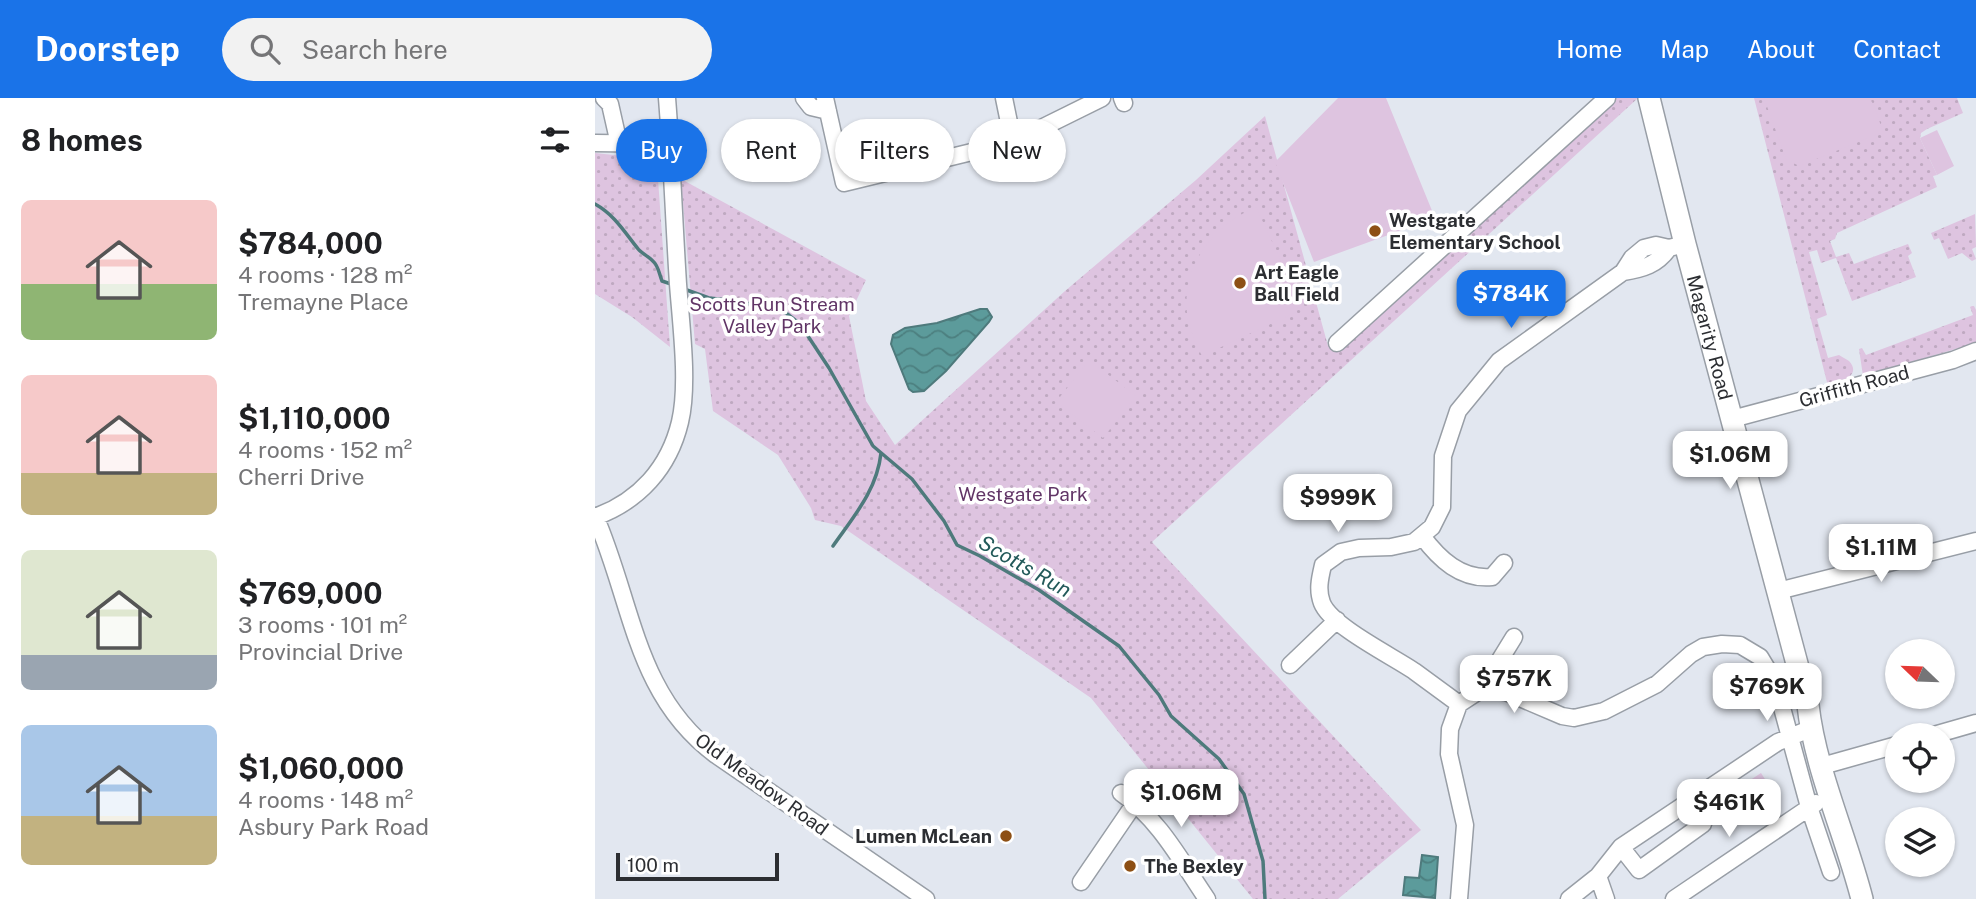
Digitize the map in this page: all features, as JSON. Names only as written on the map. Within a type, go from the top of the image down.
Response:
[{"type":"main road","name":"Magarity Road","points":[[1649,98],[1677,246],[1732,419],[1822,766],[1862,899]]},
{"type":"street","points":[[604,98],[610,104],[616,131]]},
{"type":"street","points":[[667,98],[669,119]]},
{"type":"street","points":[[804,98],[811,107],[826,105],[835,144]]},
{"type":"street","points":[[1004,98],[1008,119]]},
{"type":"street","points":[[1060,119],[1102,98]]},
{"type":"street","points":[[1337,342],[1607,98]]},
{"type":"street","points":[[595,143],[616,144]]},
{"type":"street","points":[[595,517],[612,511],[635,496],[656,473],[681,422],[682,343],[672,182]]},
{"type":"street","points":[[901,182],[902,187]]},
{"type":"street","points":[[1458,704],[1413,670],[1337,620],[1323,605],[1318,587],[1323,565],[1341,552],[1414,542],[1432,527],[1442,507],[1443,456],[1458,411],[1499,361],[1623,272],[1639,270],[1661,259],[1677,246]]},
{"type":"street","name":"Griffith Road","points":[[1732,419],[1953,360],[1976,351]]},
{"type":"street","name":"Old Meadow Road","points":[[595,517],[654,683],[683,726],[716,755],[926,899]]},
{"type":"street","points":[[1422,536],[1433,550],[1462,573],[1479,578],[1492,577],[1504,564]]},
{"type":"street","points":[[1778,591],[1976,541]]},
{"type":"street","points":[[1290,665],[1337,620]]},
{"type":"street","points":[[1459,899],[1465,825],[1450,754],[1450,729],[1458,704],[1482,689],[1514,637]]},
{"type":"street","points":[[1482,689],[1506,692],[1562,716],[1574,718],[1604,711],[1657,684],[1703,647],[1740,645],[1760,657],[1775,682],[1809,807],[1831,872]]},
{"type":"street","points":[[1955,729],[1976,723]]},
{"type":"street","points":[[1569,899],[1598,876],[1621,847],[1778,741],[1812,728]]},
{"type":"street","points":[[1822,766],[1885,748]]},
{"type":"street","points":[[1121,793],[1151,819],[1206,899]]},
{"type":"street","points":[[1673,899],[1830,794]]},
{"type":"street","points":[[1081,882],[1135,803]]},
{"type":"street","points":[[1621,847],[1639,870],[1703,824]]},
{"type":"street","points":[[1598,876],[1606,899]]},
{"type":"green space","points":[[1338,98],[1386,98],[1435,218],[1314,262],[1275,162]]},
{"type":"green space","name":"Westgate Park","points":[[1599,98],[1638,98],[1152,542],[1421,830],[1338,899],[1253,899],[1091,698],[841,526],[815,520],[811,508],[778,455],[713,411],[705,349],[695,344],[681,182],[686,182],[866,280],[849,316],[866,401],[895,445],[1065,291],[1196,180],[1265,116],[1328,346]]},
{"type":"green space","points":[[1754,98],[1957,98],[1963,113],[1921,133],[1920,138],[1937,175],[1933,176],[1937,187],[1837,233],[1835,239],[1830,241],[1836,257],[1849,253],[1854,264],[1908,244],[1912,253],[1908,256],[1916,277],[1852,301],[1836,258],[1821,263],[1817,250],[1809,252],[1827,315],[1817,319],[1828,358],[1839,355],[1853,366],[1851,375],[1828,386]]},
{"type":"green space","points":[[1764,98],[1869,98],[1883,132],[1799,166],[1786,159]]},
{"type":"green space","points":[[1937,130],[1954,166],[1937,175],[1920,138]]},
{"type":"green space","name":"Scotts Run Stream Valley Park","points":[[595,153],[616,155],[616,182],[658,182],[670,347],[632,317],[595,294]]},
{"type":"green space","name":"Art Eagle Ball Field","points":[[1256,207],[1300,302],[1296,312],[1202,356],[1188,320],[1186,301],[1194,267],[1212,238],[1240,215]]},
{"type":"green space","points":[[1975,214],[1976,247],[1972,249],[1976,259],[1972,261],[1962,253],[1948,259],[1939,238],[1934,240],[1931,233]]},
{"type":"green space","points":[[1974,306],[1976,343],[1863,376],[1859,349],[1862,348],[1866,355],[1973,315],[1970,307]]},
{"type":"green space","points":[[1089,360],[1136,396],[1103,438],[1056,402]]},
{"type":"green space","points":[[1761,773],[1776,796],[1727,829],[1712,805]]},
{"type":"water","points":[[987,309],[992,317],[946,371],[924,391],[913,392],[909,389],[891,344],[893,335],[905,328],[937,323]]},
{"type":"water","points":[[1422,855],[1438,857],[1435,898],[1403,895],[1405,877],[1419,878]]},
{"type":"waterway","name":"Scotts Run","points":[[595,204],[614,219],[639,250],[654,263],[662,281],[674,285]]},
{"type":"waterway","name":"Scotts Run","points":[[684,289],[709,298],[738,301],[786,313],[800,324],[829,368],[873,446],[912,479],[944,521],[957,545],[1039,590],[1119,646],[1159,695],[1171,716],[1219,759],[1244,794],[1263,861],[1265,899]]},
{"type":"waterway","points":[[833,546],[870,491],[881,453]]},
{"type":"place","name":"Westgate Elementary School","points":[[1375,231]]},
{"type":"place","name":"Art Eagle Ball Field","points":[[1240,283]]},
{"type":"place","name":"Lumen McLean","points":[[1006,836]]},
{"type":"place","name":"The Bexley","points":[[1130,866]]}]
